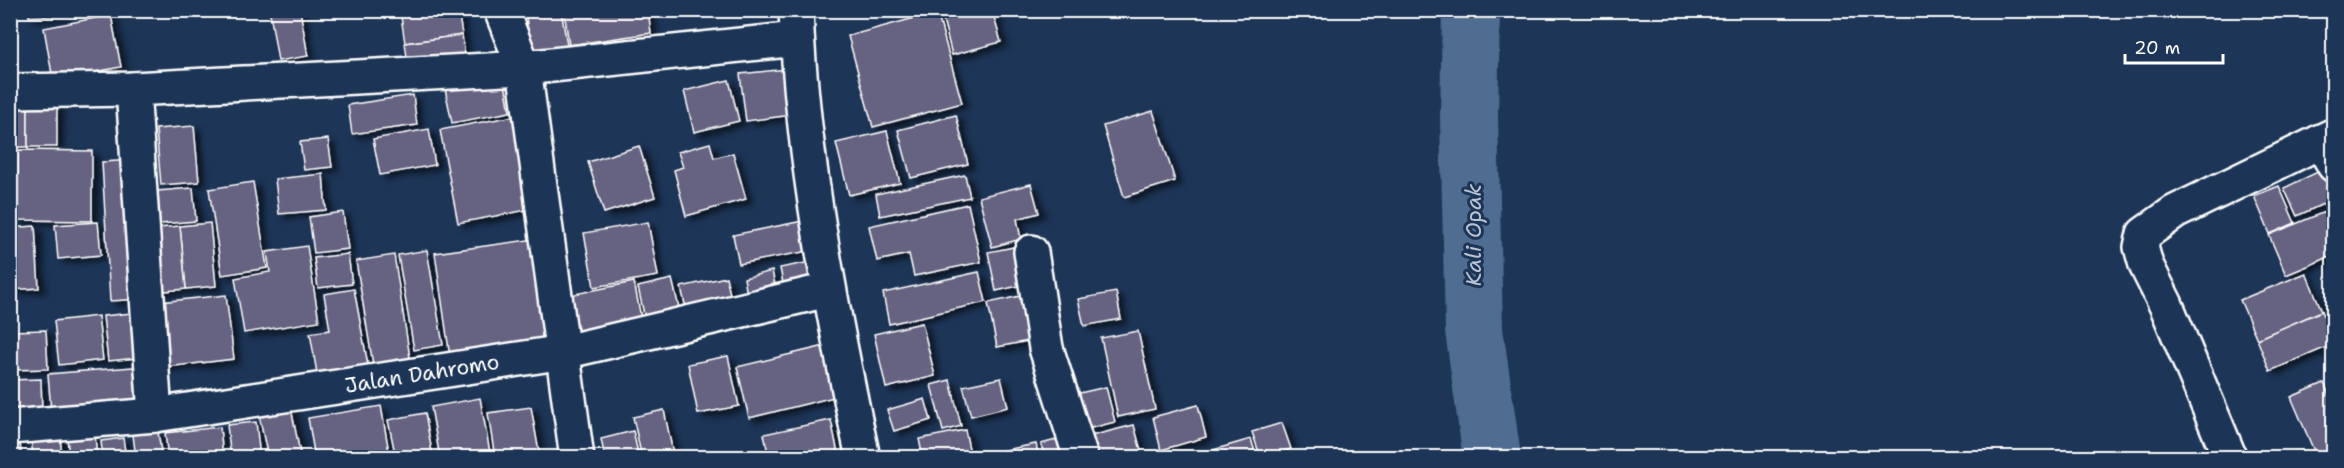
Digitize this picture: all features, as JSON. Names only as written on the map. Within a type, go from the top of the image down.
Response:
[{"type":"street","points":[[501,10],[524,68],[577,458]]},
{"type":"street","points":[[10,91],[133,88],[524,68],[796,25],[807,135],[828,290],[863,458]]},
{"type":"street","points":[[133,88],[154,415]]},
{"type":"street","points":[[2230,458],[2166,305],[2146,265],[2141,247],[2144,234],[2175,212],[2330,147]]},
{"type":"street","points":[[1031,252],[1046,348],[1081,458]]},
{"type":"street","name":"Jalan Dahromo","points":[[10,428],[154,415],[564,352],[828,290]]},
{"type":"building","points":[[29,10],[70,10],[70,15],[29,17]]},
{"type":"building","points":[[91,10],[119,10],[91,14]]},
{"type":"building","points":[[300,10],[308,56],[278,61],[270,13]]},
{"type":"building","points":[[400,10],[458,10],[462,35],[405,43]]},
{"type":"building","points":[[561,10],[568,51],[532,56],[525,11]]},
{"type":"building","points":[[564,10],[648,10],[651,33],[569,45]]},
{"type":"building","points":[[992,10],[1001,42],[952,55],[941,11]]},
{"type":"building","points":[[937,12],[962,103],[873,127],[848,36]]},
{"type":"building","points":[[111,15],[121,67],[53,80],[44,28]]},
{"type":"building","points":[[462,35],[466,63],[409,71],[405,43]]},
{"type":"building","points":[[787,69],[792,115],[746,121],[740,74]]},
{"type":"building","points":[[503,72],[510,112],[452,123],[444,84]]},
{"type":"building","points":[[729,80],[739,121],[694,132],[684,91]]},
{"type":"building","points":[[413,95],[417,125],[352,134],[348,105]]},
{"type":"building","points":[[10,105],[28,105],[28,147],[10,147]]},
{"type":"building","points":[[28,105],[57,105],[57,147],[28,147]]},
{"type":"building","points":[[1153,111],[1175,181],[1124,197],[1103,126]]},
{"type":"building","points":[[520,115],[538,208],[458,223],[440,130]]},
{"type":"building","points":[[956,115],[968,164],[911,178],[898,130]]},
{"type":"building","points":[[194,126],[199,182],[161,185],[156,129]]},
{"type":"building","points":[[429,129],[435,165],[380,175],[373,139]]},
{"type":"building","points":[[887,131],[900,183],[849,195],[836,143]]},
{"type":"building","points":[[328,139],[332,167],[304,170],[300,142]]},
{"type":"building","points":[[710,143],[714,158],[733,153],[746,199],[686,216],[674,170],[683,167],[678,152]]},
{"type":"building","points":[[639,146],[655,197],[604,213],[588,162]]},
{"type":"building","points":[[18,150],[92,151],[92,221],[18,220]]},
{"type":"building","points":[[134,160],[142,299],[110,301],[102,162]]},
{"type":"building","points":[[2326,168],[2334,185],[2334,199],[2297,216],[2284,188]]},
{"type":"building","points":[[323,174],[326,210],[279,214],[275,179]]},
{"type":"building","points":[[965,175],[970,197],[880,216],[876,194]]},
{"type":"building","points":[[253,182],[267,268],[222,275],[209,189]]},
{"type":"building","points":[[1031,184],[1039,213],[1017,219],[1021,239],[992,247],[979,197]]},
{"type":"building","points":[[2279,186],[2295,223],[2270,234],[2254,196]]},
{"type":"building","points":[[193,188],[196,221],[148,225],[145,192]]},
{"type":"building","points":[[968,204],[981,262],[914,276],[909,254],[877,261],[869,226]]},
{"type":"building","points":[[2334,208],[2334,255],[2286,275],[2269,235]]},
{"type":"building","points":[[343,212],[348,249],[314,253],[309,217]]},
{"type":"building","points":[[803,221],[809,251],[739,264],[733,235]]},
{"type":"building","points":[[98,222],[101,255],[58,259],[55,225]]},
{"type":"building","points":[[648,222],[658,276],[594,287],[584,233]]},
{"type":"building","points":[[210,223],[216,286],[186,289],[180,226]]},
{"type":"building","points":[[35,226],[39,288],[10,290],[10,228]]},
{"type":"building","points":[[180,226],[186,289],[154,292],[148,229]]},
{"type":"building","points":[[543,238],[558,342],[450,357],[435,253]]},
{"type":"building","points":[[307,246],[319,321],[244,333],[235,278],[270,272],[267,252]]},
{"type":"building","points":[[1019,246],[1027,284],[996,291],[988,252]]},
{"type":"building","points":[[427,250],[443,345],[414,350],[398,255]]},
{"type":"building","points":[[348,254],[352,284],[318,288],[314,258]]},
{"type":"building","points":[[394,255],[412,371],[375,377],[356,261]]},
{"type":"building","points":[[816,261],[821,286],[785,293],[780,268]]},
{"type":"building","points":[[772,271],[778,299],[749,306],[744,278]]},
{"type":"building","points":[[979,272],[986,302],[889,324],[883,293]]},
{"type":"building","points":[[2306,273],[2322,311],[2257,339],[2240,300]]},
{"type":"building","points":[[726,277],[733,307],[688,317],[681,287]]},
{"type":"building","points":[[672,279],[682,320],[647,328],[638,287]]},
{"type":"building","points":[[634,282],[643,328],[574,342],[565,296]]},
{"type":"building","points":[[354,289],[370,376],[319,385],[310,333],[330,330],[324,294]]},
{"type":"building","points":[[1116,292],[1121,319],[1084,326],[1078,299]]},
{"type":"building","points":[[1030,294],[1039,339],[997,347],[988,303]]},
{"type":"building","points":[[226,295],[234,359],[158,368],[150,303]]},
{"type":"building","points":[[2322,311],[2334,338],[2334,344],[2270,371],[2257,339]]},
{"type":"building","points":[[142,312],[147,357],[108,361],[103,316]]},
{"type":"building","points":[[98,316],[103,360],[59,365],[54,321]]},
{"type":"building","points":[[922,323],[935,376],[886,388],[874,334]]},
{"type":"building","points":[[46,330],[48,369],[10,370],[10,331]]},
{"type":"building","points":[[1138,331],[1155,409],[1118,417],[1101,338]]},
{"type":"building","points":[[825,346],[838,396],[749,418],[737,367]]},
{"type":"building","points":[[728,356],[739,406],[698,414],[688,364]]},
{"type":"building","points":[[145,366],[148,403],[51,411],[48,374]]},
{"type":"building","points":[[1001,378],[1008,407],[971,416],[963,386]]},
{"type":"building","points":[[41,379],[42,412],[10,413],[10,380]]},
{"type":"building","points":[[950,380],[961,426],[943,431],[931,385]]},
{"type":"building","points":[[2324,383],[2334,406],[2334,458],[2317,458],[2291,397]]},
{"type":"building","points":[[1106,387],[1115,422],[1079,431],[1071,395]]},
{"type":"building","points":[[480,398],[491,458],[440,458],[431,407]]},
{"type":"building","points":[[925,399],[931,420],[894,431],[887,410]]},
{"type":"building","points":[[290,403],[301,458],[268,458],[258,410]]},
{"type":"building","points":[[1198,405],[1206,437],[1161,450],[1153,417]]},
{"type":"building","points":[[381,406],[390,458],[315,458],[308,418]]},
{"type":"building","points":[[531,407],[540,458],[495,458],[488,413]]},
{"type":"building","points":[[664,410],[674,458],[642,458],[633,417]]},
{"type":"building","points":[[425,413],[433,458],[396,458],[388,420]]},
{"type":"building","points":[[831,420],[839,458],[769,458],[764,434]]},
{"type":"building","points":[[256,422],[260,458],[231,458],[227,425]]},
{"type":"building","points":[[1282,423],[1291,449],[1261,458],[1252,432]]},
{"type":"building","points":[[1134,425],[1143,458],[1088,458],[1083,438]]},
{"type":"building","points":[[220,427],[223,458],[168,458],[165,433]]},
{"type":"building","points":[[965,430],[971,458],[923,458],[919,439]]},
{"type":"building","points":[[633,431],[639,458],[605,458],[601,439]]},
{"type":"building","points":[[158,432],[162,458],[136,458],[133,435]]},
{"type":"building","points":[[95,434],[97,458],[69,458],[67,437]]},
{"type":"building","points":[[60,435],[62,458],[33,458],[31,436]]},
{"type":"building","points":[[1071,436],[1076,458],[1045,458],[1041,444]]},
{"type":"building","points":[[123,438],[126,458],[103,458],[101,441]]},
{"type":"building","points":[[10,439],[20,439],[21,458],[10,458]]},
{"type":"building","points":[[1251,439],[1257,458],[1208,458],[1206,452]]},
{"type":"building","points":[[1036,444],[1039,458],[976,458],[975,456]]},
{"type":"waterway","name":"Kali Opak","points":[[1471,10],[1469,117],[1474,330],[1492,458]]}]
